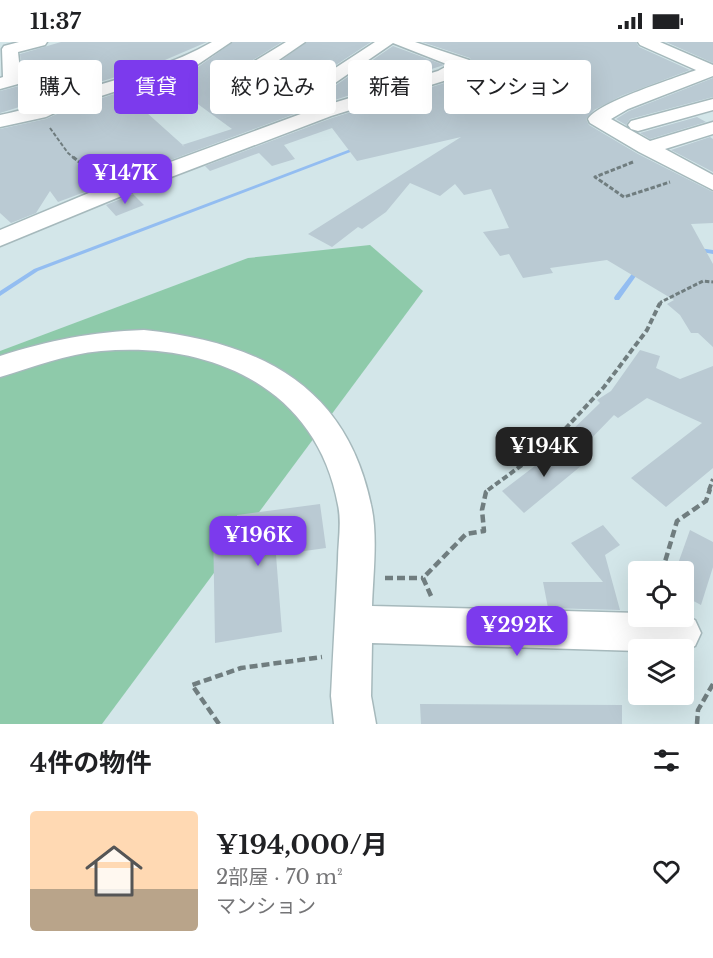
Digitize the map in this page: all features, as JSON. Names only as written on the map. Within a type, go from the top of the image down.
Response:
[{"type":"street","points":[[0,84],[12,80],[10,49],[39,42]]},
{"type":"street","points":[[102,90],[191,61],[223,42]]},
{"type":"street","points":[[268,60],[297,42]]},
{"type":"street","points":[[336,75],[386,42]]},
{"type":"street","points":[[400,42],[452,60]]},
{"type":"street","points":[[646,42],[712,70]]},
{"type":"street","points":[[707,176],[651,150],[597,119],[622,105],[712,70]]},
{"type":"street","points":[[0,239],[116,190],[324,112],[444,75]]},
{"type":"street","points":[[638,125],[713,104]]},
{"type":"street","points":[[3,116],[27,114]]},
{"type":"street","points":[[651,150],[713,128]]},
{"type":"street","points":[[0,367],[54,349],[80,344],[153,339],[191,344],[245,361],[284,384],[316,415],[346,468],[356,508],[351,696],[355,724]]},
{"type":"street","points":[[353,639],[443,627],[682,633]]},
{"type":"path","points":[[40,114],[68,153],[116,190]]},
{"type":"path","points":[[651,150],[595,177],[624,197],[707,176]]},
{"type":"path","points":[[443,627],[423,578],[466,534],[484,531],[482,510],[486,492],[552,443],[604,387],[647,330],[661,302],[703,281],[713,282]]},
{"type":"path","points":[[665,561],[677,521],[705,501],[713,479]]},
{"type":"path","points":[[219,724],[192,685],[241,668],[353,639]]},
{"type":"path","points":[[697,724],[698,710],[713,684]]},
{"type":"green space","points":[[370,245],[423,291],[102,724],[0,724],[0,351],[248,258]]},
{"type":"building","points":[[61,42],[207,42],[165,60],[114,60],[114,78],[102,81],[102,60],[21,60],[20,54]]},
{"type":"building","points":[[233,42],[282,42],[253,60],[210,60],[210,113],[198,104],[198,67]]},
{"type":"building","points":[[307,42],[371,42],[336,65],[336,60],[282,60]]},
{"type":"building","points":[[422,42],[636,42],[639,47],[690,70],[621,96],[591,113],[591,60],[471,60]]},
{"type":"building","points":[[666,42],[713,42],[713,63]]},
{"type":"building","points":[[393,46],[431,60],[373,60]]},
{"type":"building","points":[[432,61],[444,65],[432,69]]},
{"type":"building","points":[[348,77],[348,96],[336,100],[336,85]]},
{"type":"building","points":[[713,78],[713,97],[630,119],[626,125],[616,119],[629,111]]},
{"type":"building","points":[[444,83],[444,114],[590,114],[586,119],[589,125],[638,154],[713,192],[713,223],[691,224],[713,264],[713,347],[698,333],[691,333],[680,315],[667,304],[674,300],[607,260],[550,268],[553,273],[523,278],[509,254],[500,256],[483,232],[509,228],[491,189],[464,195],[455,184],[440,196],[410,183],[386,212],[362,229],[358,227],[332,247],[308,234],[461,137],[357,161],[332,128],[284,145],[295,159],[272,166],[259,153],[210,171],[205,166],[348,113],[432,114],[432,87]]},
{"type":"building","points":[[18,86],[18,107],[0,113],[0,91]]},
{"type":"building","points":[[114,94],[114,114],[148,114],[183,145],[232,129],[212,114],[294,114],[58,202],[50,191],[36,213],[11,223],[0,213],[0,129],[46,119],[57,114],[102,114],[102,98]]},
{"type":"building","points":[[697,117],[706,122],[650,139],[640,133]]},
{"type":"building","points":[[710,137],[713,139],[713,172],[671,150]]},
{"type":"building","points":[[133,194],[144,205],[116,216],[106,205]]},
{"type":"building","points":[[640,350],[660,356],[656,368],[680,379],[713,366],[713,468],[666,507],[631,478],[702,423],[647,398],[618,418],[614,415],[582,448],[566,436],[600,403],[597,400],[611,391]]},
{"type":"building","points":[[565,443],[587,461],[524,513],[502,491]]},
{"type":"building","points":[[320,504],[326,548],[276,555],[282,632],[215,643],[213,524],[237,521],[237,515]]},
{"type":"building","points":[[603,525],[620,545],[605,555],[620,610],[548,608],[543,582],[603,582],[571,543]]},
{"type":"building","points":[[690,530],[713,542],[713,567],[701,605],[694,601],[694,561],[679,561]]},
{"type":"building","points":[[420,704],[622,705],[622,724],[421,724]]},
{"type":"waterway","points":[[0,294],[36,270],[358,148]]},
{"type":"waterway","points":[[698,250],[713,252]]},
{"type":"waterway","points":[[617,298],[639,268]]}]
